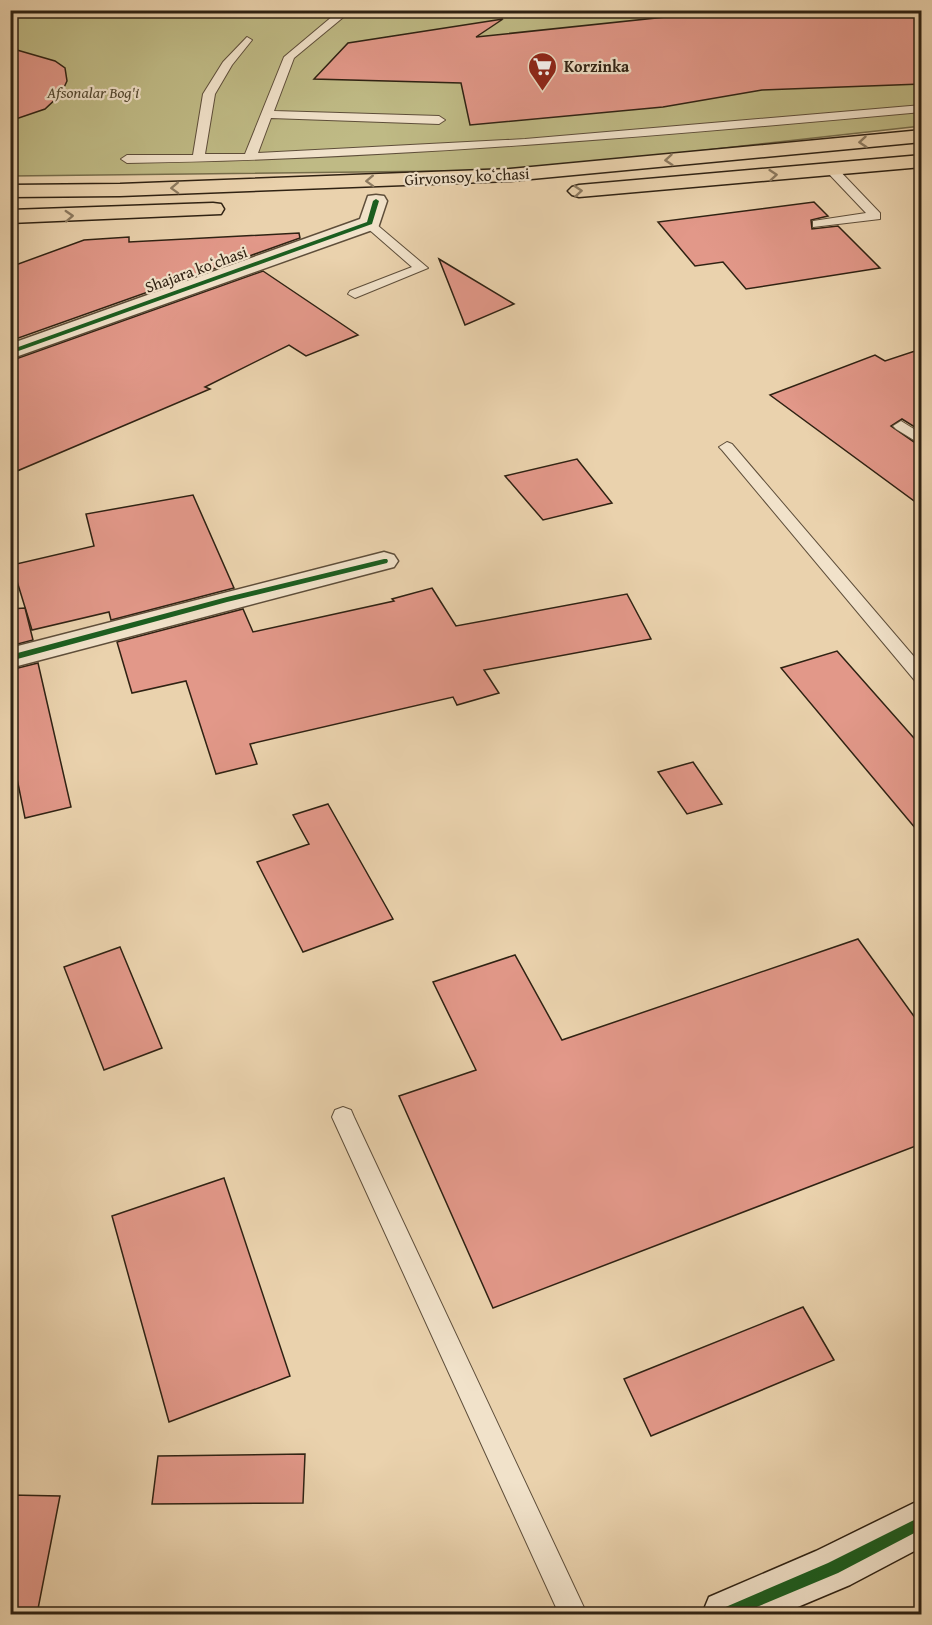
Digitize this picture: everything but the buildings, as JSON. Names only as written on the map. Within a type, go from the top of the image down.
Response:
[{"type":"main road","name":"Girvonsoy koʻchasi","points":[[10,191],[144,189],[510,175],[921,136]]},
{"type":"main road","points":[[560,192],[921,161]]},
{"type":"main road","name":"Girvonsoy koʻchasi","points":[[353,202],[373,212],[399,200]]},
{"type":"main road","points":[[10,217],[237,208]]},
{"type":"street","name":"Shajara koʻchasi","points":[[10,352],[373,212]]},
{"type":"street","points":[[10,658],[384,561]]},
{"type":"street","points":[[726,1614],[833,1568],[921,1522]]},
{"type":"lane","points":[[250,157],[289,57],[347,10]]},
{"type":"lane","points":[[198,159],[209,94],[227,64],[247,40]]},
{"type":"lane","points":[[127,159],[198,159],[391,152],[559,141],[921,108]]},
{"type":"lane","points":[[267,114],[439,120]]},
{"type":"lane","points":[[818,224],[875,216],[832,170]]},
{"type":"lane","points":[[355,294],[421,268],[373,212]]},
{"type":"lane","points":[[901,426],[921,441]]},
{"type":"lane","points":[[727,447],[921,678]]},
{"type":"lane","points":[[343,1117],[573,1614]]},
{"type":"green space","name":"Afsonalar Bog'i","points":[[10,11],[921,11],[921,126],[529,170],[11,176]]},
{"type":"cycle path","points":[[10,352],[370,223],[376,201]]},
{"type":"cycle path","points":[[10,658],[384,561]]},
{"type":"cycle path","points":[[726,1614],[833,1568],[922,1522]]},
{"type":"place","name":"Korzinka","points":[[543,92]]}]
